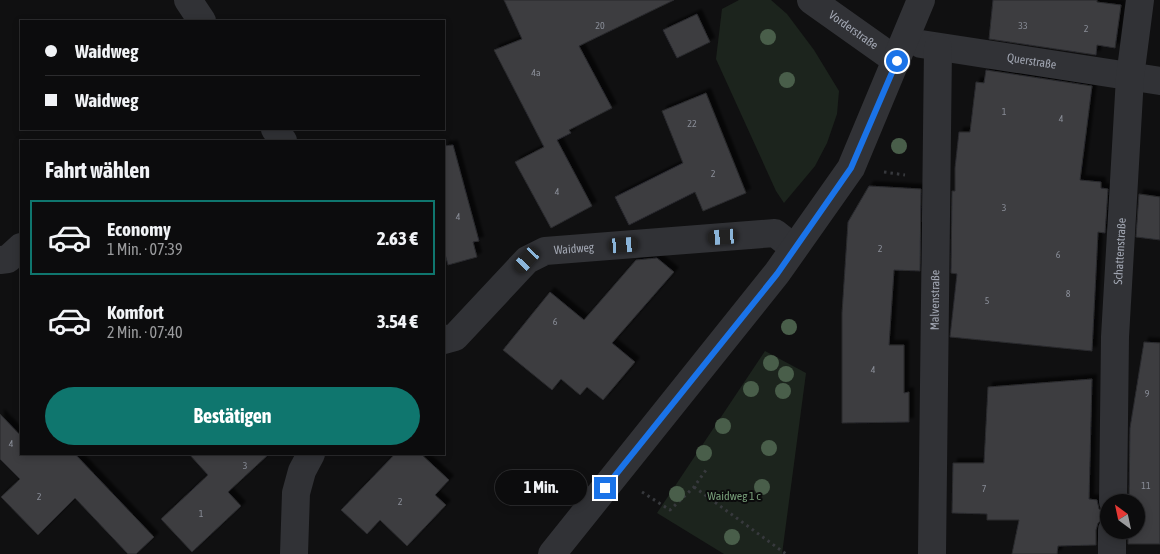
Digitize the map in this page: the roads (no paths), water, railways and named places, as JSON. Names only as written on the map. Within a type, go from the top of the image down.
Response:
[{"type":"street","points":[[188,0],[201,20]]},
{"type":"street","name":"Vorderstraße","points":[[811,0],[901,51]]},
{"type":"street","points":[[552,554],[777,274],[851,168],[921,0]]},
{"type":"street","name":"Schattenstraße","points":[[1113,494],[1115,337],[1130,77],[1140,0]]},
{"type":"street","name":"Querstraße","points":[[901,51],[938,48],[1160,81]]},
{"type":"street","name":"Malvenstraße","points":[[932,554],[938,48]]},
{"type":"street","name":"Waidweg","points":[[445,340],[455,336],[527,260],[545,251],[775,233],[794,248]]},
{"type":"street","points":[[0,260],[8,259],[20,248]]},
{"type":"street","points":[[294,554],[296,493],[302,470],[310,455]]},
{"type":"street","points":[[1112,539],[1112,554]]},
{"type":"park label","name":"Waidweg 1 c","points":[[734,496]]}]
